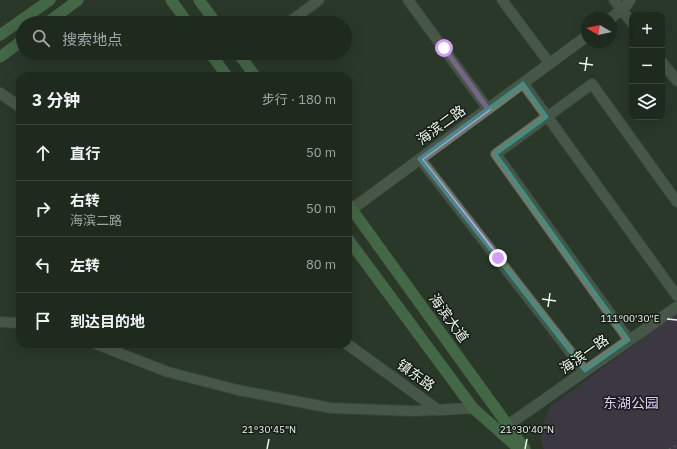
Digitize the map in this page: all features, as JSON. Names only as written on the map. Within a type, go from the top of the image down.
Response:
[{"type":"main road","points":[[27,16],[50,0]]},
{"type":"main road","points":[[56,16],[78,0]]},
{"type":"main road","points":[[170,0],[183,16]]},
{"type":"main road","points":[[199,0],[211,16]]},
{"type":"main road","points":[[0,35],[16,24]]},
{"type":"main road","points":[[0,57],[16,45]]},
{"type":"main road","points":[[215,60],[224,72]]},
{"type":"main road","points":[[246,60],[253,72]]},
{"type":"main road","name":"海滨大道","points":[[352,210],[525,449]]},
{"type":"main road","points":[[352,244],[473,408],[519,449]]},
{"type":"street","points":[[297,16],[319,0]]},
{"type":"street","points":[[408,0],[488,109]]},
{"type":"street","points":[[502,0],[550,64]]},
{"type":"street","points":[[614,0],[629,19]]},
{"type":"street","points":[[617,14],[626,7],[630,0]]},
{"type":"street","name":"海滨二路","points":[[352,206],[420,159],[581,41]]},
{"type":"street","points":[[665,66],[677,81]]},
{"type":"street","points":[[523,83],[677,296]]},
{"type":"street","points":[[630,340],[496,154],[592,84],[677,202]]},
{"type":"street","points":[[0,93],[16,104]]},
{"type":"street","points":[[420,159],[585,371]]},
{"type":"street","name":"海滨一路","points":[[508,425],[677,307]]},
{"type":"street","points":[[0,322],[16,323]]},
{"type":"street","points":[[106,348],[168,372],[261,395],[331,408],[412,411],[438,410]]},
{"type":"street","name":"镇东路","points":[[352,348],[438,410],[473,408]]},
{"type":"path","points":[[669,449],[677,445]]},
{"type":"highlighted area","points":[[523,83],[547,117],[496,154],[629,340],[585,371],[420,159]]},
{"type":"green space","name":"东湖公园","points":[[677,313],[677,449],[544,449],[541,438],[544,421],[551,406]]},
{"type":"route","points":[[444,48],[488,109],[420,159],[498,258]]}]
